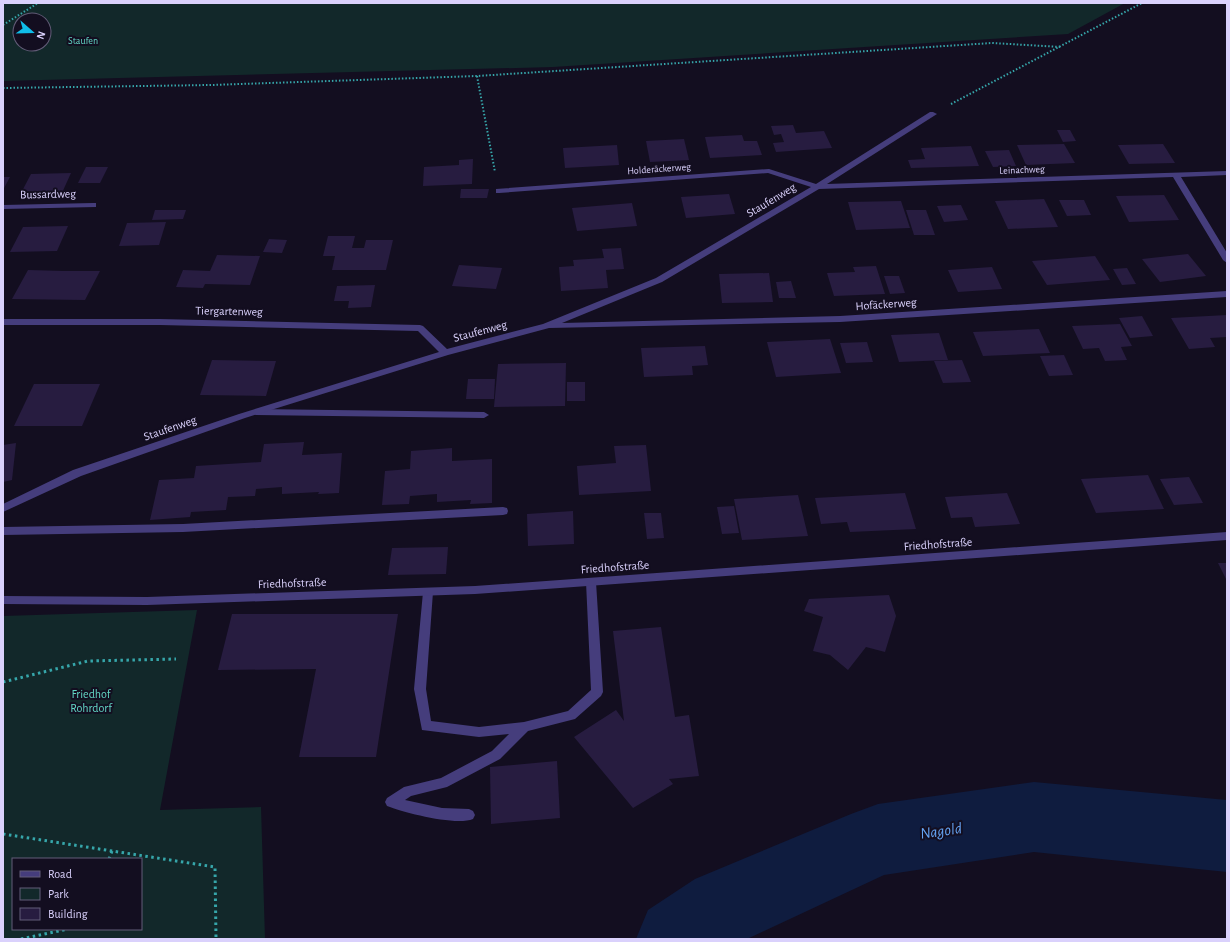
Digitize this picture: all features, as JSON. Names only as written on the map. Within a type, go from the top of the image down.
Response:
[{"type":"street","name":"Staufenweg","points":[[3,508],[77,473],[256,412],[445,353],[546,326],[659,280],[818,187],[933,114]]},
{"type":"street","name":"Holderäckerweg","points":[[499,191],[769,171],[818,187]]},
{"type":"street","name":"Leinachweg","points":[[818,187],[1227,173]]},
{"type":"street","points":[[1176,174],[1227,260]]},
{"type":"street","name":"Bussardweg","points":[[3,207],[93,205]]},
{"type":"street","name":"Hofäckerweg","points":[[546,326],[840,319],[1227,294]]},
{"type":"street","name":"Tiergartenweg","points":[[3,322],[263,324],[420,328],[445,353]]},
{"type":"street","points":[[256,412],[484,415]]},
{"type":"street","points":[[3,531],[183,528],[503,511]]},
{"type":"street","name":"Friedhofstraße","points":[[3,600],[147,601],[475,590],[1227,536]]},
{"type":"street","points":[[428,592],[420,689],[426,726],[479,732],[524,728],[571,715],[597,692],[591,582]]},
{"type":"street","points":[[469,815],[442,814],[391,802],[408,791],[443,783],[496,755],[524,728]]},
{"type":"path","points":[[3,25],[38,3]]},
{"type":"path","points":[[933,114],[1142,3]]},
{"type":"path","points":[[3,88],[203,85],[477,76],[992,43],[1061,47]]},
{"type":"path","points":[[477,76],[499,191]]},
{"type":"path","points":[[3,682],[88,661],[176,659]]},
{"type":"path","points":[[3,834],[215,867],[216,939]]},
{"type":"path","points":[[109,858],[112,851]]},
{"type":"path","points":[[22,939],[63,930]]},
{"type":"green space","name":"Staufen","points":[[3,3],[1125,3],[1068,34],[553,67],[3,81]]},
{"type":"green space","name":"Friedhof Rohrdorf","points":[[197,610],[160,810],[261,807],[265,939],[3,939],[3,616]]},
{"type":"building","points":[[793,125],[796,133],[824,131],[832,148],[776,152],[773,143],[784,142],[781,134],[774,135],[771,126]]},
{"type":"building","points":[[1057,130],[1070,130],[1076,141],[1063,142]]},
{"type":"building","points":[[742,135],[744,141],[757,141],[762,155],[710,158],[705,137]]},
{"type":"building","points":[[684,139],[689,160],[650,162],[646,141]]},
{"type":"building","points":[[1064,144],[1075,163],[1026,165],[1017,145]]},
{"type":"building","points":[[1163,144],[1175,163],[1129,164],[1118,145]]},
{"type":"building","points":[[617,145],[619,165],[565,168],[563,148]]},
{"type":"building","points":[[971,146],[979,166],[911,168],[908,160],[925,159],[921,148]]},
{"type":"building","points":[[1009,150],[1016,166],[993,167],[985,151]]},
{"type":"building","points":[[473,159],[472,184],[423,186],[424,167],[459,165],[459,160]]},
{"type":"building","points":[[86,167],[108,167],[100,183],[78,183]]},
{"type":"building","points":[[71,173],[61,195],[20,195],[31,174]]},
{"type":"building","points":[[3,177],[10,177],[3,190]]},
{"type":"building","points":[[461,189],[489,189],[487,198],[460,198]]},
{"type":"building","points":[[729,194],[735,214],[686,218],[681,197]]},
{"type":"building","points":[[1164,195],[1179,220],[1129,222],[1116,196]]},
{"type":"building","points":[[1044,199],[1058,227],[1008,229],[995,201]]},
{"type":"building","points":[[1059,200],[1084,200],[1091,215],[1067,216]]},
{"type":"building","points":[[901,201],[910,228],[856,230],[848,202]]},
{"type":"building","points":[[632,203],[637,226],[577,231],[572,208]]},
{"type":"building","points":[[961,205],[968,220],[944,222],[937,206]]},
{"type":"building","points":[[155,210],[186,210],[183,219],[152,220]]},
{"type":"building","points":[[906,210],[926,210],[935,235],[914,235]]},
{"type":"building","points":[[166,222],[159,245],[119,246],[127,223]]},
{"type":"building","points":[[68,226],[57,251],[10,252],[23,227]]},
{"type":"building","points":[[328,236],[355,236],[352,248],[364,248],[366,240],[393,240],[386,270],[332,270],[335,256],[323,256]]},
{"type":"building","points":[[269,239],[287,240],[282,253],[263,252]]},
{"type":"building","points":[[621,248],[624,269],[606,270],[608,288],[561,291],[559,267],[574,266],[573,260],[604,258],[602,249]]},
{"type":"building","points":[[1188,254],[1206,276],[1160,282],[1142,259]]},
{"type":"building","points":[[217,255],[260,256],[250,285],[205,284],[203,288],[176,287],[183,270],[210,271]]},
{"type":"building","points":[[1095,256],[1110,280],[1047,285],[1032,261]]},
{"type":"building","points":[[459,265],[502,268],[496,289],[452,286]]},
{"type":"building","points":[[876,266],[885,294],[834,296],[827,273],[855,272],[853,267]]},
{"type":"building","points":[[992,267],[1002,289],[958,292],[948,270]]},
{"type":"building","points":[[1127,268],[1136,284],[1122,285],[1113,269]]},
{"type":"building","points":[[28,270],[100,271],[85,300],[12,299]]},
{"type":"building","points":[[769,273],[773,302],[722,303],[719,274]]},
{"type":"building","points":[[884,276],[899,276],[905,293],[890,294]]},
{"type":"building","points":[[791,281],[796,298],[779,298],[776,282]]},
{"type":"building","points":[[375,285],[371,307],[348,308],[349,301],[334,301],[337,286]]},
{"type":"building","points":[[1227,315],[1227,337],[1210,338],[1215,347],[1189,349],[1171,318]]},
{"type":"building","points":[[1142,316],[1153,336],[1130,338],[1119,318]]},
{"type":"building","points":[[1120,324],[1132,346],[1121,347],[1127,360],[1105,361],[1099,348],[1083,349],[1072,326]]},
{"type":"building","points":[[1039,329],[1050,353],[983,356],[973,332]]},
{"type":"building","points":[[939,333],[948,360],[899,362],[891,335]]},
{"type":"building","points":[[830,339],[841,373],[776,377],[767,342]]},
{"type":"building","points":[[867,342],[873,362],[846,363],[840,343]]},
{"type":"building","points":[[705,346],[708,365],[692,366],[693,375],[644,377],[641,348]]},
{"type":"building","points":[[1064,355],[1073,375],[1049,376],[1040,356]]},
{"type":"building","points":[[212,360],[276,361],[266,396],[200,395]]},
{"type":"building","points":[[962,360],[971,382],[943,383],[934,361]]},
{"type":"building","points":[[566,363],[565,406],[494,407],[498,364]]},
{"type":"building","points":[[468,379],[495,379],[494,399],[466,399]]},
{"type":"building","points":[[567,382],[585,382],[585,401],[567,401]]},
{"type":"building","points":[[34,384],[100,384],[82,426],[14,426]]},
{"type":"building","points":[[304,442],[302,455],[342,453],[339,493],[318,494],[319,492],[282,494],[282,487],[256,489],[255,496],[228,497],[226,510],[191,512],[190,517],[150,520],[159,480],[194,478],[196,466],[261,462],[264,444]]},
{"type":"building","points":[[16,443],[12,480],[3,482],[3,445]]},
{"type":"building","points":[[646,445],[651,491],[579,495],[577,466],[616,463],[614,446]]},
{"type":"building","points":[[452,448],[452,461],[492,459],[492,503],[470,504],[471,500],[437,502],[437,494],[410,496],[409,504],[382,505],[385,471],[410,469],[411,451]]},
{"type":"building","points":[[1148,475],[1164,509],[1096,513],[1081,479]]},
{"type":"building","points":[[1189,477],[1203,503],[1174,505],[1160,479]]},
{"type":"building","points":[[905,493],[916,529],[850,532],[847,522],[821,524],[815,498]]},
{"type":"building","points":[[1007,493],[1020,524],[975,527],[972,517],[951,518],[945,497]]},
{"type":"building","points":[[798,495],[808,536],[742,540],[734,499]]},
{"type":"building","points":[[734,506],[739,533],[722,534],[717,507]]},
{"type":"building","points":[[573,511],[574,544],[528,546],[527,514]]},
{"type":"building","points":[[644,513],[661,513],[664,538],[647,539]]},
{"type":"building","points":[[448,547],[446,574],[388,575],[392,548]]},
{"type":"building","points":[[1218,563],[1227,563],[1227,581]]},
{"type":"building","points":[[889,595],[896,616],[885,652],[866,647],[848,670],[830,655],[813,651],[823,617],[804,611],[809,599]]},
{"type":"building","points":[[232,614],[398,614],[376,757],[299,757],[316,669],[218,670]]},
{"type":"building","points":[[661,627],[675,717],[689,715],[699,776],[669,779],[673,784],[633,808],[574,737],[616,710],[624,721],[613,631]]},
{"type":"building","points":[[557,761],[560,818],[491,824],[490,767]]},
{"type":"waterway","name":"Nagold","points":[[677,939],[724,907],[878,840],[1034,817],[1227,836]]}]
